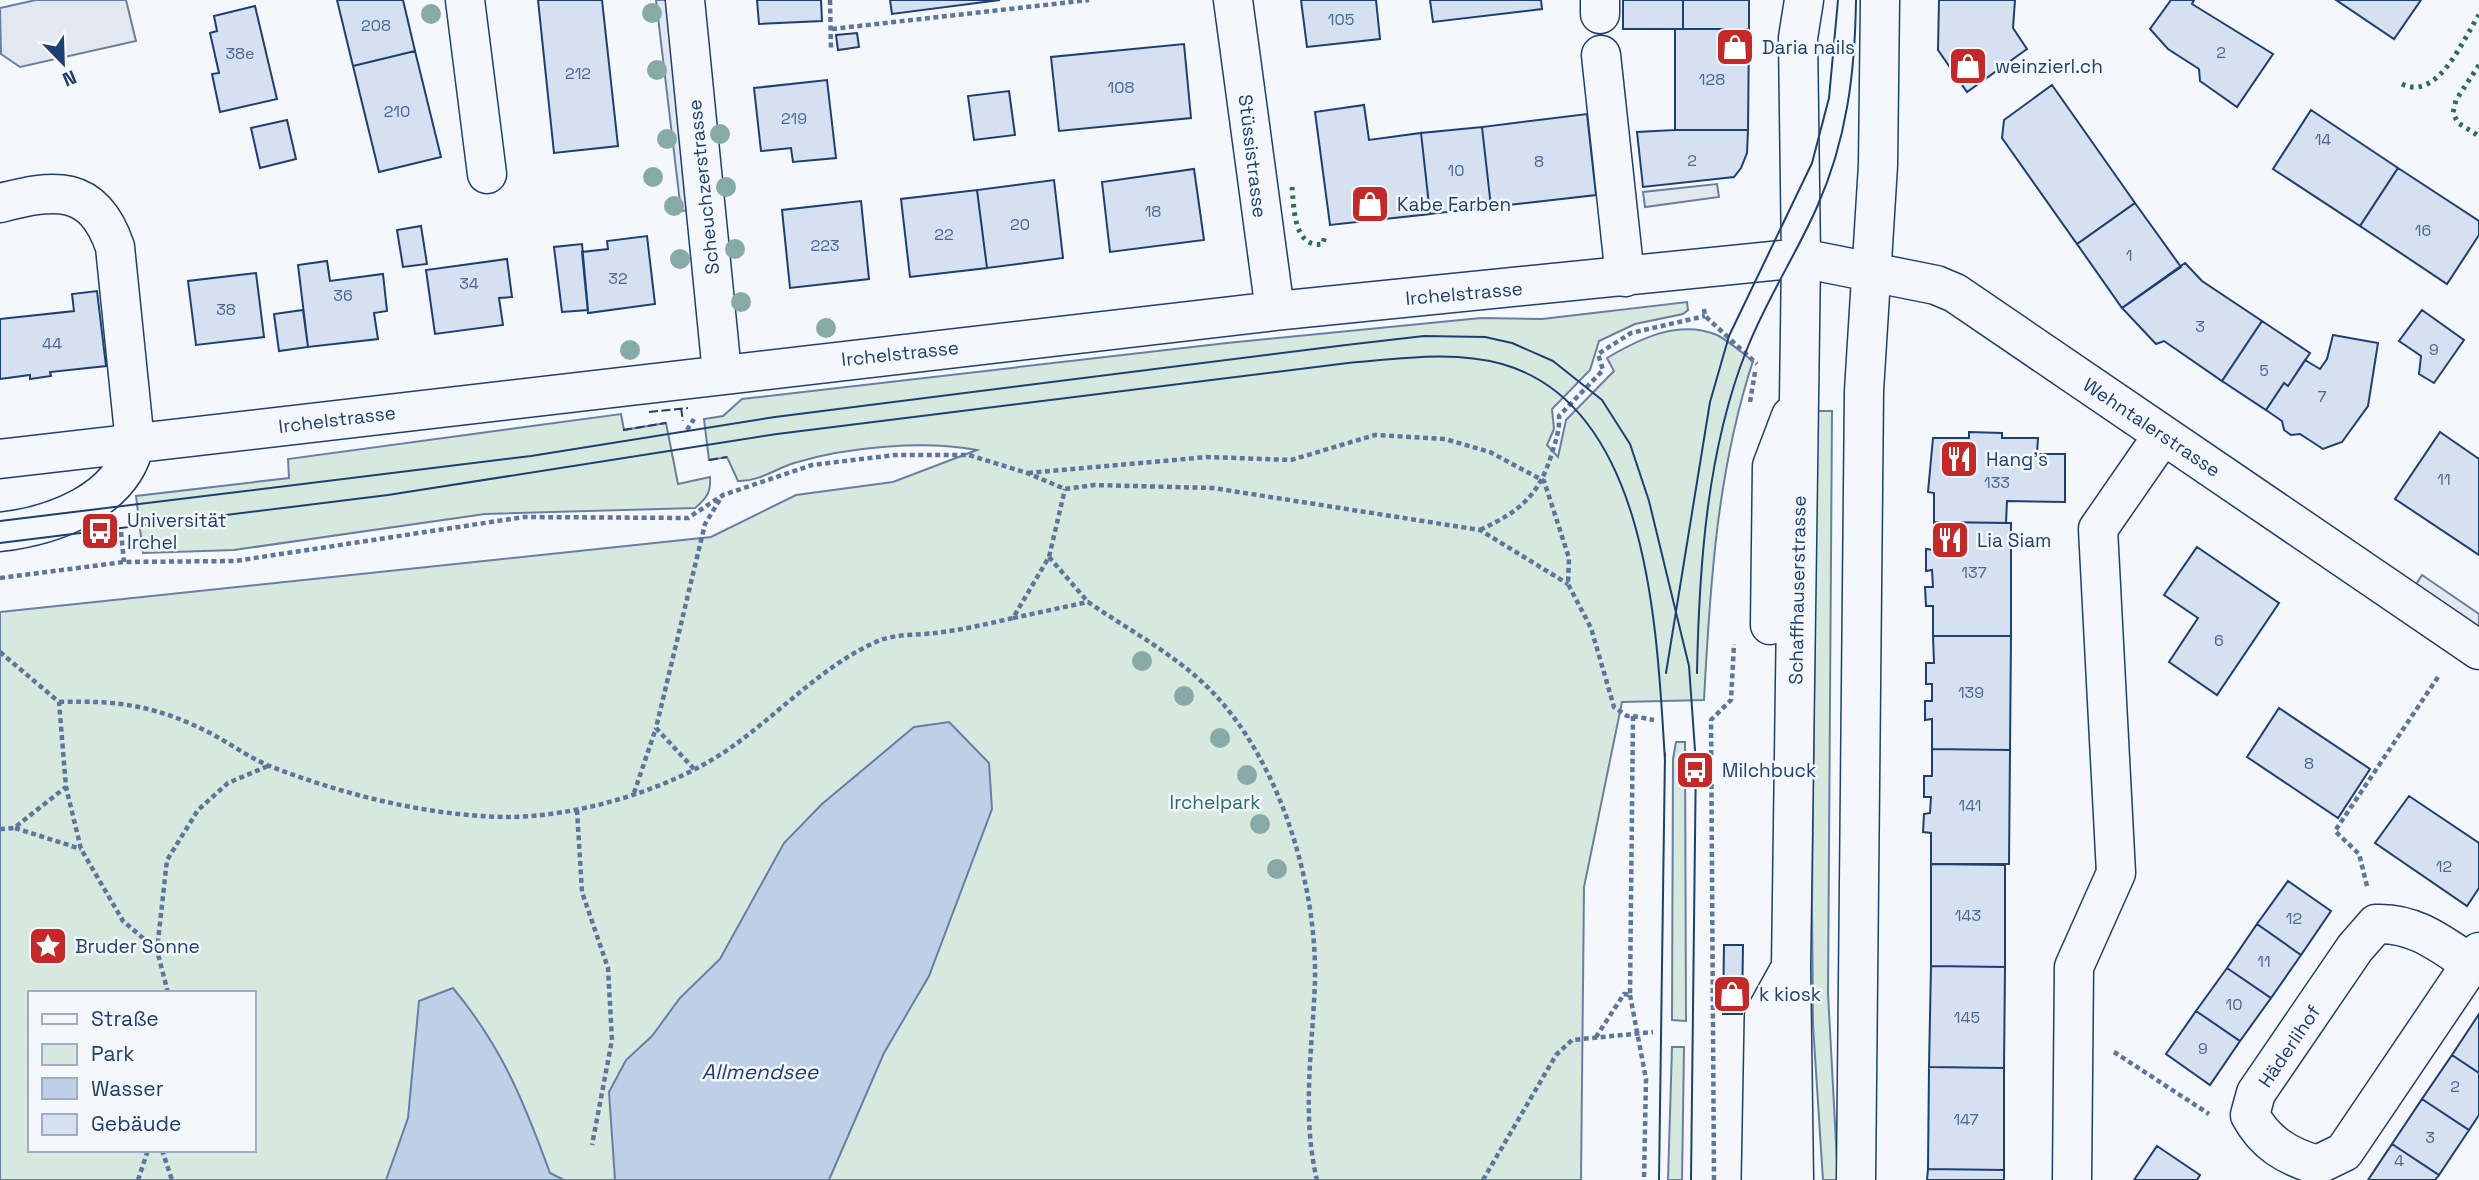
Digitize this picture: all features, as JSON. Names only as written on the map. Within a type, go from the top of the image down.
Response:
[{"type":"street","points":[[465,0],[487,174]]},
{"type":"street","name":"Scheuchzerstrasse","points":[[685,0],[722,373]]},
{"type":"street","name":"Stüssistrasse","points":[[1233,0],[1275,311]]},
{"type":"street","name":"Schaffhauserstrasse","points":[[1794,1180],[1791,967],[1801,258],[1798,38],[1804,0]]},
{"type":"street","points":[[1856,1180],[1864,402],[1869,271],[1878,165],[1880,0]]},
{"type":"street","points":[[1601,55],[1625,277]]},
{"type":"street","points":[[0,203],[38,193],[60,193],[82,201],[98,214],[111,235],[118,272],[135,443],[122,469],[88,503],[52,523],[0,532]]},
{"type":"street","name":"Irchelstrasse","points":[[0,459],[722,373],[1275,311],[1801,258]]},
{"type":"street","name":"Wehntalerstrasse","points":[[1801,258],[1936,285],[1955,293],[2479,650]]},
{"type":"street","points":[[2072,1180],[2071,1023],[2074,967],[2116,873],[2098,529],[2163,435]]},
{"type":"street","points":[[2250,1115],[2260,1133],[2290,1156],[2317,1165],[2344,1152],[2475,958],[2423,932],[2395,923],[2376,925]]},
{"type":"street","name":"Häderlihof","points":[[2250,1115],[2256,1093],[2355,948],[2376,925]]},
{"type":"street","points":[[1761,1180],[1765,1016],[1791,967]]},
{"type":"path","points":[[830,0],[831,51]]},
{"type":"path","points":[[832,29],[1089,0]]},
{"type":"path","points":[[1480,530],[1507,517],[1544,481],[1560,428],[1559,416],[1603,370],[1598,354],[1631,333],[1705,316],[1757,361],[1752,390]]},
{"type":"path","points":[[1027,473],[1207,457],[1291,460],[1375,435],[1445,439],[1490,452],[1544,481],[1569,558],[1568,584],[1591,628],[1614,707],[1627,716],[1654,720]]},
{"type":"path","points":[[0,578],[124,562],[235,561],[524,517],[688,518],[723,495],[812,465],[895,456],[969,455],[1027,473],[1065,489],[1094,485],[1213,488],[1480,530],[1568,584]]},
{"type":"path","points":[[1013,618],[1049,557],[1065,489]]},
{"type":"path","points":[[634,794],[656,729],[705,524],[723,495]]},
{"type":"path","points":[[1049,557],[1088,602],[1194,674],[1231,713],[1258,753],[1278,796],[1300,861],[1315,944],[1308,1096],[1317,1180]]},
{"type":"path","points":[[0,652],[59,702],[109,700],[159,710],[209,733],[269,766],[400,806],[504,817],[577,810],[634,794],[694,769],[731,748],[834,667],[880,640],[965,629],[1088,602]]},
{"type":"path","points":[[2376,925],[2359,854],[2336,831],[2440,674]]},
{"type":"path","points":[[59,702],[66,788],[81,849],[124,922],[157,950]]},
{"type":"path","points":[[1633,716],[1630,995],[1646,1079],[1644,1180]]},
{"type":"path","points":[[1711,720],[1710,1030],[1714,1180]]},
{"type":"path","points":[[656,729],[694,769]]},
{"type":"path","points":[[167,991],[157,950],[167,860],[198,810],[228,783],[269,766]]},
{"type":"path","points":[[14,828],[66,788]]},
{"type":"path","points":[[577,810],[582,892],[608,968],[612,1041],[593,1145]]},
{"type":"path","points":[[0,829],[14,828],[81,849]]},
{"type":"path","points":[[1596,1037],[1624,994],[1630,995]]},
{"type":"path","points":[[2071,1023],[2215,1118],[2250,1115]]},
{"type":"path","points":[[1483,1180],[1556,1055],[1572,1040],[1653,1032]]},
{"type":"path","points":[[138,1180],[147,1152]]},
{"type":"path","points":[[163,1152],[172,1180]]},
{"type":"green space","name":"Irchelpark","points":[[1687,302],[1688,310],[1683,314],[1635,324],[1599,341],[1590,370],[1552,409],[1554,429],[1547,445],[1558,457],[1566,420],[1614,371],[1607,358],[1632,344],[1674,330],[1703,331],[1722,338],[1753,361],[1741,402],[1723,486],[1709,614],[1704,700],[1622,702],[1584,887],[1581,1180],[0,1180],[0,612],[711,537],[796,495],[893,482],[977,450],[910,445],[861,449],[815,457],[759,477],[738,481],[727,457],[709,460],[704,419],[723,416],[742,399],[1227,343],[1481,318],[1542,319]]},
{"type":"green space","points":[[1817,411],[1832,411],[1828,993],[1838,1180],[1823,1180],[1813,1025]]},
{"type":"green space","points":[[621,414],[624,430],[666,423],[678,484],[710,477],[707,494],[695,508],[485,514],[234,550],[143,553],[136,496],[289,478],[288,459]]},
{"type":"green space","points":[[1676,742],[1685,742],[1686,1021],[1672,1020],[1673,759]]},
{"type":"green space","points":[[1672,1047],[1684,1047],[1682,1180],[1668,1180]]},
{"type":"shaded area","points":[[36,0],[126,0],[136,41],[20,67],[1,54],[0,8]]},
{"type":"shaded area","points":[[656,0],[668,0],[692,210],[681,211]]},
{"type":"shaded area","points":[[1717,184],[1719,197],[1645,207],[1643,192]]},
{"type":"shaded area","points":[[2422,575],[2479,614],[2479,629],[2415,586]]},
{"type":"water","name":"Allmendsee","points":[[949,722],[989,763],[992,809],[929,976],[884,1053],[829,1180],[615,1180],[609,1092],[626,1060],[652,1036],[680,998],[720,959],[784,843],[822,804],[914,727]]},
{"type":"water","points":[[453,988],[485,1032],[510,1076],[550,1173],[564,1180],[386,1180],[408,1118],[419,1001]]},
{"type":"building","points":[[337,0],[403,0],[415,51],[353,66]]},
{"type":"building","points":[[538,0],[602,0],[618,146],[554,153]]},
{"type":"building","points":[[757,0],[821,0],[822,21],[759,24]]},
{"type":"building","points":[[890,0],[1000,0],[892,14]]},
{"type":"building","points":[[1301,0],[1376,0],[1380,39],[1307,47]]},
{"type":"building","points":[[1430,0],[1541,0],[1542,9],[1433,22]]},
{"type":"building","points":[[1623,0],[1683,0],[1683,29],[1623,29]]},
{"type":"building","points":[[1683,0],[1749,0],[1749,29],[1683,29]]},
{"type":"building","points":[[1939,0],[2015,0],[2013,28],[2027,49],[1967,92],[1938,50]]},
{"type":"building","points":[[2171,0],[2194,0],[2192,4],[2273,54],[2237,107],[2200,81],[2199,69],[2168,49],[2150,29]]},
{"type":"building","points":[[2336,0],[2421,0],[2394,39]]},
{"type":"building","points":[[255,6],[277,99],[220,112],[212,74],[219,73],[210,33],[217,31],[214,16]]},
{"type":"building","points":[[1675,29],[1749,29],[1748,130],[1675,130]]},
{"type":"building","points":[[857,33],[859,47],[838,50],[836,35]]},
{"type":"building","points":[[1184,44],[1191,118],[1059,131],[1051,57]]},
{"type":"building","points":[[415,51],[441,157],[379,172],[353,66]]},
{"type":"building","points":[[827,80],[836,158],[793,162],[791,148],[761,151],[754,88]]},
{"type":"building","points":[[2052,85],[2135,203],[2077,244],[2002,138],[2004,120]]},
{"type":"building","points":[[1009,91],[1015,135],[974,140],[968,96]]},
{"type":"building","points":[[1364,105],[1369,140],[1421,133],[1430,214],[1330,225],[1315,112]]},
{"type":"building","points":[[2311,110],[2398,168],[2360,226],[2273,169]]},
{"type":"building","points":[[1587,114],[1596,195],[1491,207],[1482,127]]},
{"type":"building","points":[[287,120],[296,159],[260,168],[251,128]]},
{"type":"building","points":[[1482,127],[1491,207],[1430,214],[1421,133]]},
{"type":"building","points":[[1748,130],[1747,153],[1741,168],[1734,177],[1643,187],[1637,132]]},
{"type":"building","points":[[2398,168],[2479,221],[2479,235],[2447,284],[2360,226]]},
{"type":"building","points":[[1194,169],[1204,240],[1110,252],[1102,182]]},
{"type":"building","points":[[1054,180],[1063,258],[987,268],[977,190]]},
{"type":"building","points":[[977,190],[987,268],[910,277],[901,199]]},
{"type":"building","points":[[861,201],[869,279],[790,288],[782,210]]},
{"type":"building","points":[[2135,203],[2181,267],[2122,308],[2077,244]]},
{"type":"building","points":[[421,226],[427,264],[403,267],[397,230]]},
{"type":"building","points":[[647,236],[655,304],[588,313],[582,252],[608,249],[607,241]]},
{"type":"building","points":[[582,244],[588,310],[562,312],[554,247]]},
{"type":"building","points":[[507,259],[512,297],[499,298],[503,325],[435,334],[426,270]]},
{"type":"building","points":[[327,261],[330,281],[383,274],[387,311],[374,313],[378,339],[308,347],[298,265]]},
{"type":"building","points":[[2185,263],[2202,281],[2262,321],[2222,381],[2164,341],[2156,344],[2122,308]]},
{"type":"building","points":[[256,273],[264,337],[196,345],[188,281]]},
{"type":"building","points":[[97,291],[106,366],[50,372],[51,376],[30,379],[30,375],[0,379],[0,319],[74,311],[72,294]]},
{"type":"building","points":[[303,310],[308,347],[279,351],[274,314]]},
{"type":"building","points":[[2422,310],[2464,340],[2434,383],[2419,374],[2421,356],[2399,341]]},
{"type":"building","points":[[2262,321],[2310,353],[2288,386],[2284,383],[2266,410],[2222,381]]},
{"type":"building","points":[[2333,335],[2378,343],[2368,406],[2342,442],[2323,449],[2300,434],[2291,435],[2284,430],[2282,421],[2266,410],[2284,383],[2288,386],[2305,360],[2320,369],[2327,359]]},
{"type":"building","points":[[1969,432],[2002,433],[2002,438],[2038,438],[2037,454],[2065,454],[2065,502],[2007,501],[2006,523],[1934,522],[1934,493],[1928,492],[1933,438],[1969,438]]},
{"type":"building","points":[[2440,432],[2479,459],[2479,555],[2395,499]]},
{"type":"building","points":[[1934,522],[2011,523],[2011,636],[1933,636],[1933,606],[1926,606],[1925,587],[1933,587],[1932,570],[1926,571],[1926,549],[1934,550]]},
{"type":"building","points":[[2197,547],[2279,603],[2217,695],[2169,662],[2198,618],[2164,595]]},
{"type":"building","points":[[1933,636],[2011,636],[2010,750],[1932,749],[1932,719],[1925,720],[1925,701],[1932,701],[1932,684],[1926,684],[1926,663],[1934,663]]},
{"type":"building","points":[[2279,708],[2370,769],[2338,818],[2247,757]]},
{"type":"building","points":[[1932,749],[2010,750],[2009,864],[1931,864],[1931,833],[1923,832],[1924,814],[1930,813],[1931,797],[1924,797],[1924,776],[1932,776]]},
{"type":"building","points":[[2409,796],[2479,843],[2479,888],[2467,906],[2375,843]]},
{"type":"building","points":[[1931,864],[2005,865],[2005,967],[1931,966]]},
{"type":"building","points":[[2288,881],[2331,911],[2301,955],[2257,924]]},
{"type":"building","points":[[2257,924],[2301,955],[2271,998],[2227,968]]},
{"type":"building","points":[[1724,945],[1743,945],[1742,1014],[1723,1014]]},
{"type":"building","points":[[1931,966],[2005,967],[2004,1068],[1929,1067]]},
{"type":"building","points":[[2227,968],[2271,998],[2240,1041],[2196,1011]]},
{"type":"building","points":[[2196,1011],[2240,1041],[2210,1085],[2166,1054]]},
{"type":"building","points":[[2479,1014],[2479,1073],[2452,1055]]},
{"type":"building","points":[[2452,1055],[2479,1073],[2479,1115],[2469,1130],[2422,1099]]},
{"type":"building","points":[[1929,1067],[2004,1068],[2004,1170],[1928,1169]]},
{"type":"building","points":[[2422,1099],[2469,1130],[2439,1175],[2392,1144]]},
{"type":"building","points":[[2392,1144],[2439,1175],[2435,1180],[2368,1180]]},
{"type":"building","points":[[2157,1146],[2200,1175],[2197,1180],[2134,1180]]},
{"type":"building","points":[[1928,1169],[2004,1170],[2004,1180],[1927,1180]]},
{"type":"tram line","points":[[1666,673],[1710,402],[1729,336],[1812,163],[1829,98],[1838,0]]},
{"type":"tram line","points":[[1697,673],[1703,550],[1714,467],[1723,427],[1733,387],[1747,349],[1809,225],[1836,157],[1851,79],[1856,0]]},
{"type":"tram line","points":[[0,521],[531,456],[775,417],[1346,345],[1424,336],[1485,337],[1512,343],[1553,361],[1602,400],[1630,444],[1649,501],[1689,666],[1696,764]]},
{"type":"tram line","points":[[0,543],[388,495],[777,434],[1348,363],[1464,357],[1502,364],[1551,388],[1589,426],[1617,475],[1636,531],[1649,591],[1657,651],[1665,761]]},
{"type":"tram line","points":[[1659,1180],[1665,753]]},
{"type":"tram line","points":[[1691,1180],[1696,753]]},
{"type":"hedge","points":[[2402,84],[2415,87],[2427,84],[2438,76],[2457,52],[2479,15]]},
{"type":"hedge","points":[[2479,65],[2456,100],[2453,113],[2458,123],[2479,136]]},
{"type":"hedge","points":[[1292,187],[1295,215],[1301,233],[1313,244],[1323,244],[1325,235]]},
{"type":"fence","points":[[681,408],[683,421]]},
{"type":"fence","points":[[649,412],[688,408]]},
{"type":"fence","points":[[623,430],[666,423]]},
{"type":"fence","points":[[709,460],[727,457]]},
{"type":"place","name":"Daria nails","points":[[1735,47]]},
{"type":"place","name":"weinzierl.ch","points":[[1968,66]]},
{"type":"place","name":"Kabe Farben","points":[[1370,204]]},
{"type":"place","name":"Hang's","points":[[1959,459]]},
{"type":"place","name":"Universität Irchel","points":[[100,531]]},
{"type":"place","name":"Lia Siam","points":[[1950,540]]},
{"type":"place","name":"Milchbuck","points":[[1695,770]]},
{"type":"place","name":"Bruder Sonne","points":[[48,946]]},
{"type":"place","name":"k kiosk","points":[[1732,994]]}]
